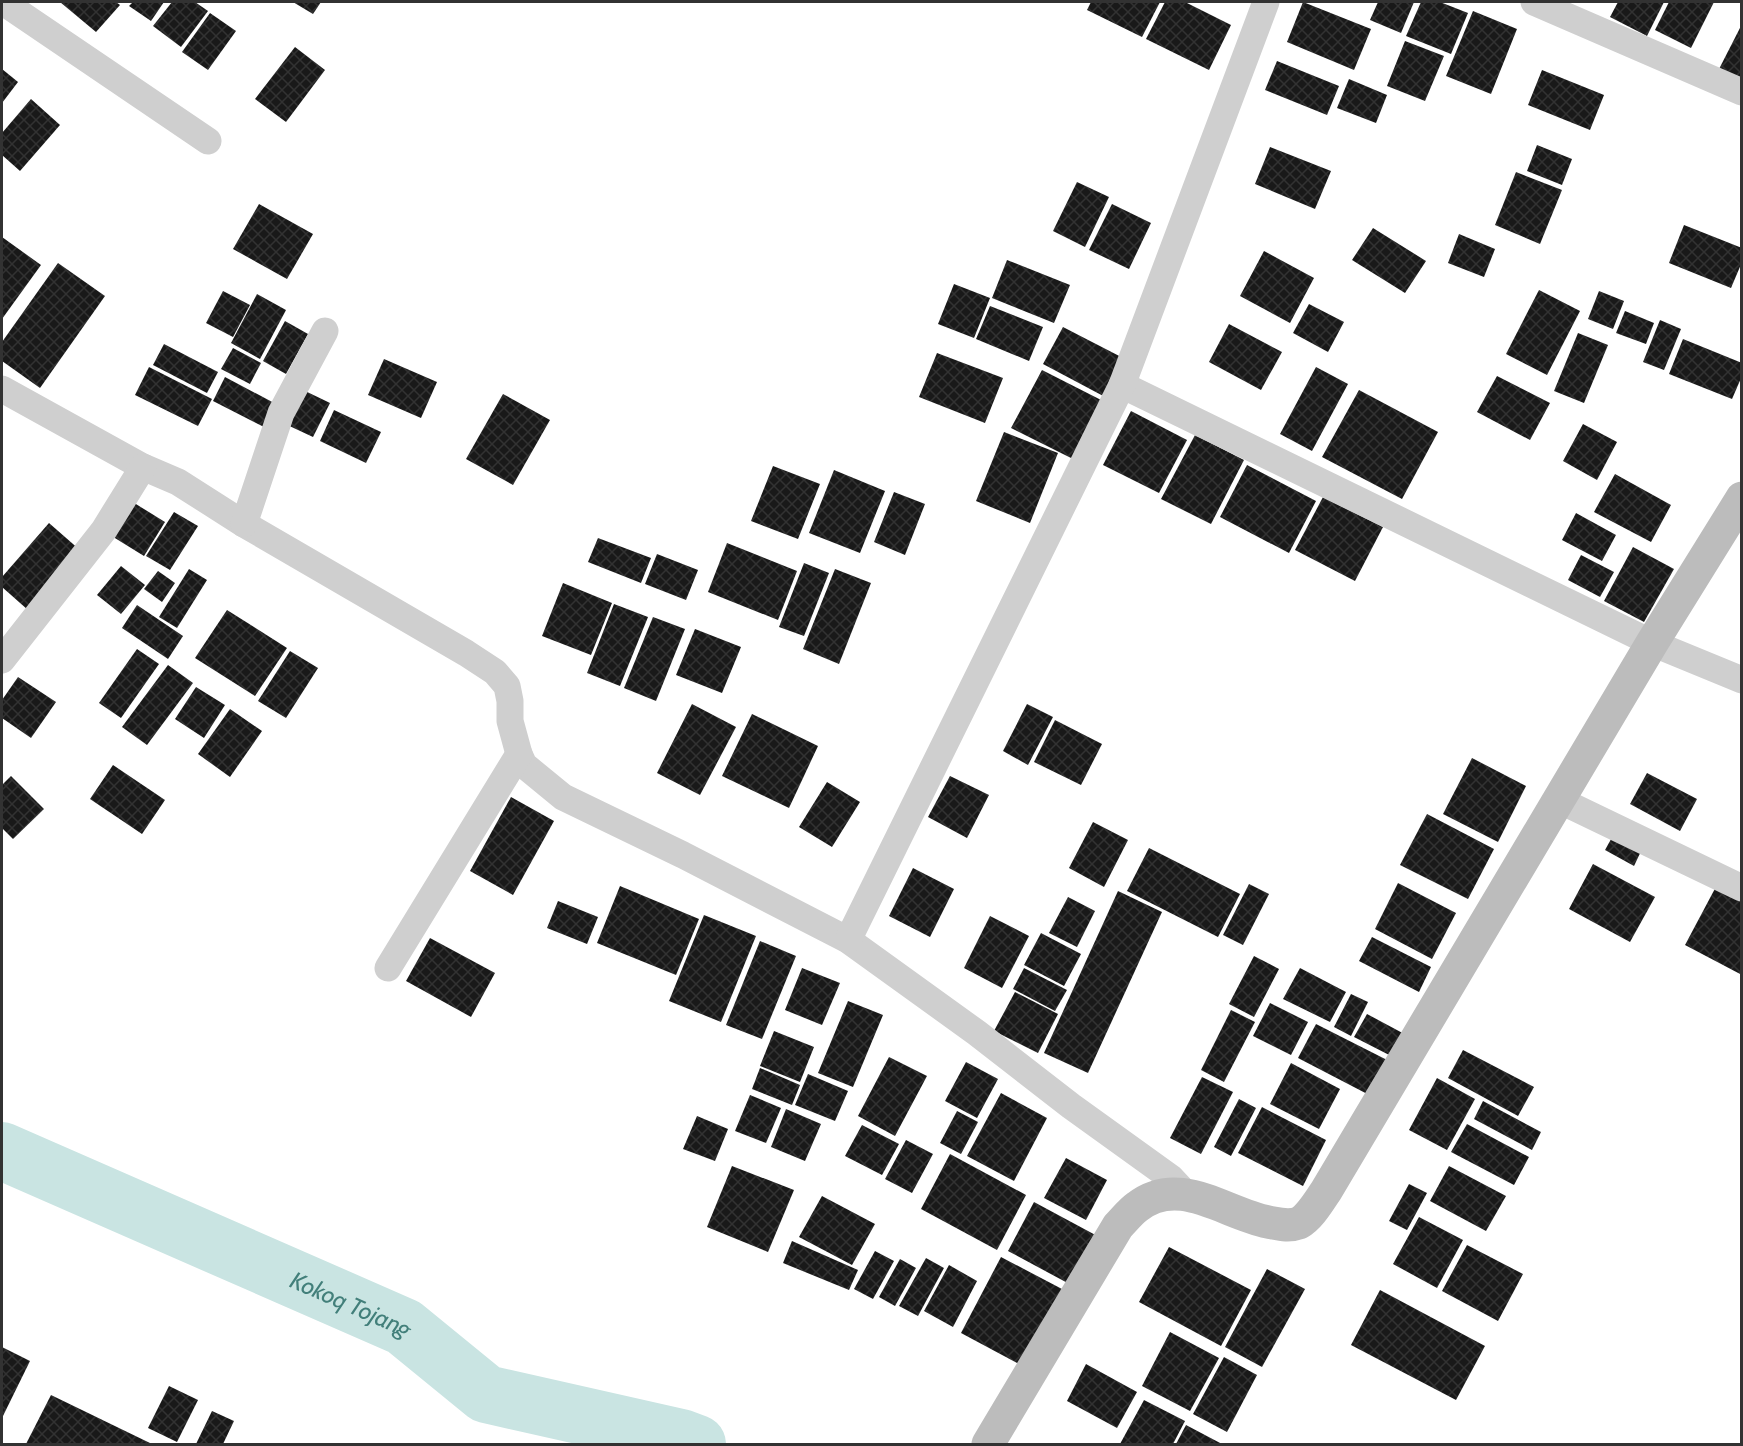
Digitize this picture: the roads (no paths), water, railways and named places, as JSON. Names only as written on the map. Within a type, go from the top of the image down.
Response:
[{"type":"street","points":[[3,2],[208,141]]},
{"type":"street","points":[[848,940],[1122,385],[1266,2]]},
{"type":"street","points":[[1534,2],[1742,92]]},
{"type":"street","points":[[244,524],[281,414],[325,331]]},
{"type":"street","points":[[1122,385],[1652,643],[1742,680]]},
{"type":"street","points":[[2,389],[143,467],[178,482],[244,524],[495,672],[507,686],[510,721],[524,765],[563,796],[848,940],[1171,1178],[1185,1193]]},
{"type":"street","points":[[2,660],[104,530],[143,467]]},
{"type":"street","points":[[988,1444],[1118,1227],[1138,1206],[1159,1195],[1173,1192],[1185,1193],[1258,1220],[1289,1226],[1301,1222],[1326,1191],[1652,643],[1742,498]]},
{"type":"street","points":[[388,968],[519,754]]},
{"type":"street","points":[[1558,800],[1742,888]]},
{"type":"waterway","name":"Kokoq Tojang","points":[[2,1151],[404,1327],[486,1394],[681,1438],[697,1444]]}]
